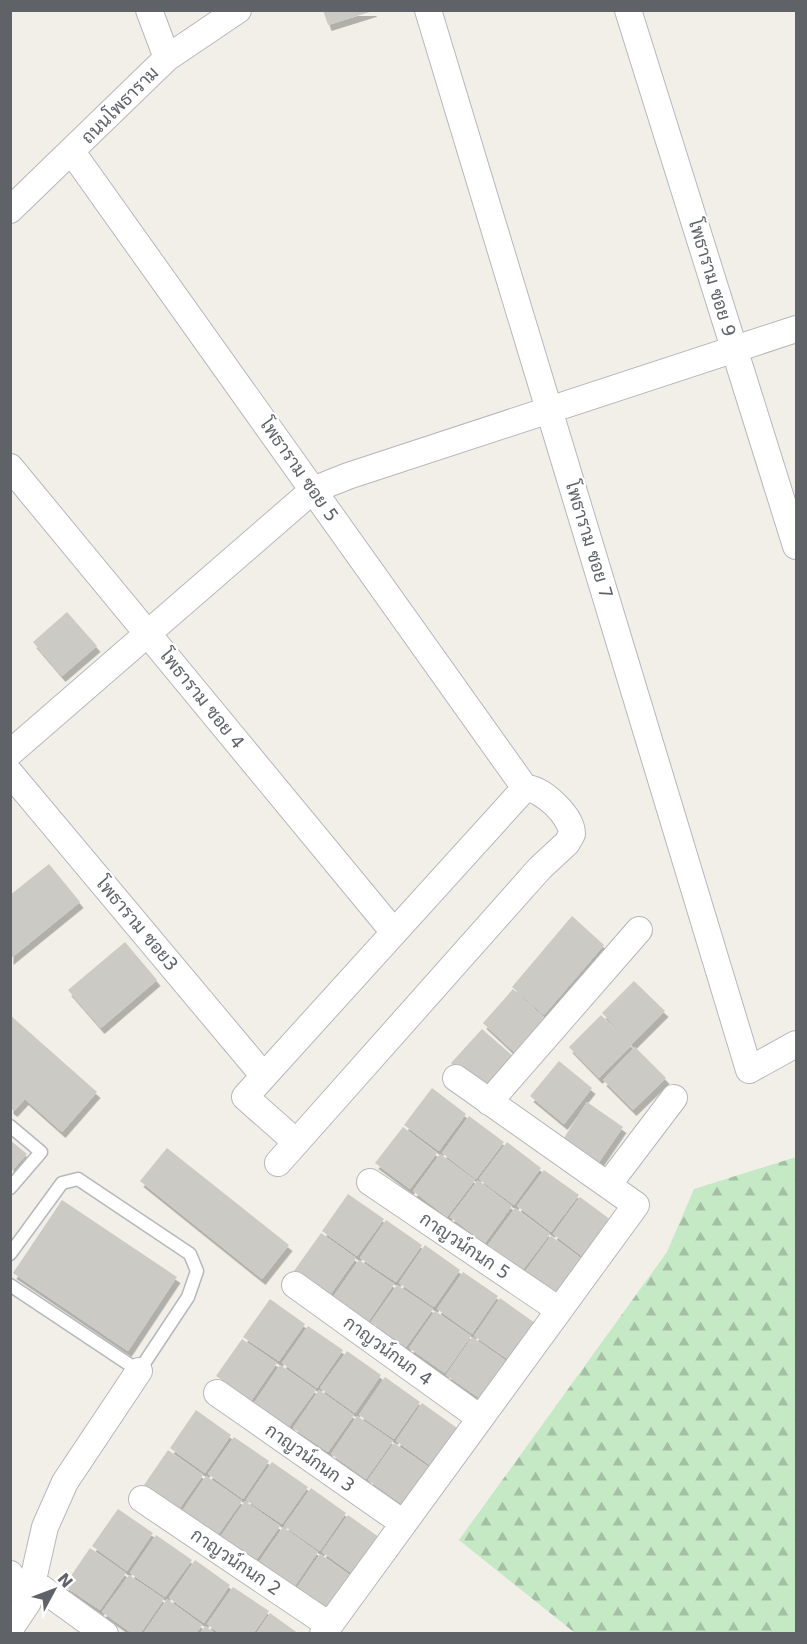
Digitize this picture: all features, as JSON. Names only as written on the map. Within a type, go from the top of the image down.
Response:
[{"type":"street","points":[[149,10],[167,58]]},
{"type":"street","name":"ถนนโพธาราม","points":[[10,210],[167,58],[238,10]]},
{"type":"street","name":"โพธาราม ซอย 7","points":[[428,10],[749,1070],[796,1044]]},
{"type":"street","name":"โพธาราม ซอย 9","points":[[628,10],[796,546]]},
{"type":"street","name":"โพธาราม ซอย 5","points":[[72,152],[525,788]]},
{"type":"street","points":[[10,753],[313,490],[348,476],[796,329]]},
{"type":"street","name":"โพธาราม ซอย 4","points":[[10,467],[393,931]]},
{"type":"street","name":"โพธาราม ซอย3","points":[[10,773],[263,1075]]},
{"type":"street","points":[[278,1162],[296,1142],[540,868],[567,843],[572,834],[568,818],[538,791],[525,788],[245,1097],[296,1142]]},
{"type":"street","points":[[489,1101],[639,930]]},
{"type":"street","points":[[326,1629],[636,1205],[456,1078]]},
{"type":"street","points":[[608,1185],[674,1098]]},
{"type":"street","name":"กาญวน์กนก 5","points":[[370,1182],[559,1310]]},
{"type":"street","name":"กาญวน์กนก 4","points":[[295,1285],[480,1418]]},
{"type":"street","points":[[10,1629],[45,1527],[65,1482],[139,1371]]},
{"type":"street","name":"กาญวน์กนก 3","points":[[216,1393],[403,1523]]},
{"type":"street","name":"กาญวน์กนก 2","points":[[142,1499],[326,1629]]},
{"type":"street","points":[[24,1586],[105,1634]]},
{"type":"lane","points":[[10,1126],[41,1152],[10,1188]]},
{"type":"lane","points":[[10,1254],[62,1184],[78,1179],[190,1254],[197,1271],[188,1297],[139,1371],[10,1285]]},
{"type":"green space","points":[[796,1157],[796,1633],[575,1633],[459,1540],[667,1252],[694,1189]]},
{"type":"building","points":[[323,10],[373,10],[373,11],[328,25]]},
{"type":"building","points":[[67,612],[97,646],[62,676],[33,642]]},
{"type":"building","points":[[49,864],[80,902],[10,959],[10,895]]},
{"type":"building","points":[[572,916],[604,945],[544,1015],[512,987]]},
{"type":"building","points":[[125,942],[157,980],[101,1028],[68,990]]},
{"type":"building","points":[[634,981],[665,1011],[632,1044],[602,1013]]},
{"type":"building","points":[[513,989],[545,1018],[514,1052],[483,1023]]},
{"type":"building","points":[[10,1015],[97,1092],[62,1132],[25,1099],[14,1111],[10,1108]]},
{"type":"building","points":[[601,1015],[632,1045],[599,1078],[569,1047]]},
{"type":"building","points":[[482,1029],[514,1057],[483,1092],[451,1063]]},
{"type":"building","points":[[635,1047],[666,1078],[633,1110],[603,1080]]},
{"type":"building","points":[[559,1061],[592,1088],[564,1124],[530,1096]]},
{"type":"building","points":[[432,1088],[466,1114],[439,1151],[404,1125]]},
{"type":"building","points":[[587,1102],[623,1127],[597,1165],[562,1141]]},
{"type":"building","points":[[469,1116],[504,1142],[476,1179],[442,1153]]},
{"type":"building","points":[[403,1127],[437,1153],[410,1189],[375,1163]]},
{"type":"building","points":[[10,1140],[27,1154],[10,1173]]},
{"type":"building","points":[[507,1142],[541,1168],[514,1205],[479,1179]]},
{"type":"building","points":[[167,1148],[289,1245],[262,1279],[140,1181]]},
{"type":"building","points":[[440,1154],[475,1180],[447,1217],[413,1191]]},
{"type":"building","points":[[544,1170],[579,1195],[551,1232],[517,1206]]},
{"type":"building","points":[[478,1180],[512,1206],[485,1243],[450,1217]]},
{"type":"building","points":[[348,1194],[384,1219],[357,1256],[322,1231]]},
{"type":"building","points":[[580,1197],[615,1223],[587,1260],[553,1234]]},
{"type":"building","points":[[62,1200],[177,1277],[128,1351],[13,1273]]},
{"type":"building","points":[[515,1208],[550,1234],[522,1271],[488,1245]]},
{"type":"building","points":[[386,1220],[422,1245],[396,1282],[360,1258]]},
{"type":"building","points":[[321,1233],[356,1258],[330,1295],[294,1271]]},
{"type":"building","points":[[551,1236],[586,1262],[559,1299],[524,1273]]},
{"type":"building","points":[[425,1245],[460,1270],[434,1307],[399,1283]]},
{"type":"building","points":[[359,1260],[394,1284],[368,1322],[333,1297]]},
{"type":"building","points":[[463,1272],[498,1296],[472,1334],[437,1309]]},
{"type":"building","points":[[397,1285],[433,1309],[406,1347],[371,1322]]},
{"type":"building","points":[[500,1298],[535,1323],[509,1360],[474,1336]]},
{"type":"building","points":[[270,1299],[305,1324],[279,1361],[243,1337]]},
{"type":"building","points":[[435,1311],[471,1336],[445,1373],[409,1348]]},
{"type":"building","points":[[308,1326],[343,1350],[317,1388],[282,1363]]},
{"type":"building","points":[[472,1337],[508,1362],[482,1400],[446,1375]]},
{"type":"building","points":[[242,1339],[277,1363],[251,1401],[216,1376]]},
{"type":"building","points":[[347,1351],[381,1375],[355,1413],[320,1388]]},
{"type":"building","points":[[280,1365],[316,1390],[289,1427],[254,1403]]},
{"type":"building","points":[[385,1377],[420,1402],[394,1439],[359,1415]]},
{"type":"building","points":[[319,1390],[354,1415],[328,1452],[293,1428]]},
{"type":"building","points":[[422,1403],[457,1428],[431,1466],[396,1441]]},
{"type":"building","points":[[196,1410],[231,1435],[205,1473],[170,1448]]},
{"type":"building","points":[[357,1416],[393,1441],[366,1479],[331,1454]]},
{"type":"building","points":[[234,1437],[269,1461],[243,1499],[208,1474]]},
{"type":"building","points":[[394,1443],[430,1468],[403,1505],[368,1480]]},
{"type":"building","points":[[168,1450],[203,1475],[177,1512],[142,1488]]},
{"type":"building","points":[[272,1462],[308,1487],[282,1524],[246,1500]]},
{"type":"building","points":[[206,1476],[242,1501],[215,1539],[180,1514]]},
{"type":"building","points":[[311,1488],[346,1513],[320,1551],[284,1526]]},
{"type":"building","points":[[245,1501],[280,1526],[254,1563],[219,1539]]},
{"type":"building","points":[[118,1509],[153,1533],[127,1571],[92,1546]]},
{"type":"building","points":[[348,1515],[383,1540],[357,1577],[322,1552]]},
{"type":"building","points":[[283,1527],[318,1552],[292,1590],[257,1565]]},
{"type":"building","points":[[156,1535],[192,1560],[165,1597],[130,1573]]},
{"type":"building","points":[[90,1548],[126,1573],[100,1610],[64,1586]]},
{"type":"building","points":[[320,1554],[355,1579],[329,1617],[294,1592]]},
{"type":"building","points":[[195,1560],[230,1585],[204,1623],[169,1598]]},
{"type":"building","points":[[129,1575],[164,1599],[140,1634],[133,1634],[102,1612]]},
{"type":"building","points":[[233,1587],[269,1611],[253,1634],[220,1634],[207,1624]]},
{"type":"building","points":[[167,1599],[202,1625],[196,1634],[143,1634]]},
{"type":"building","points":[[270,1613],[299,1634],[256,1634]]},
{"type":"building","points":[[205,1626],[216,1634],[200,1634]]}]
